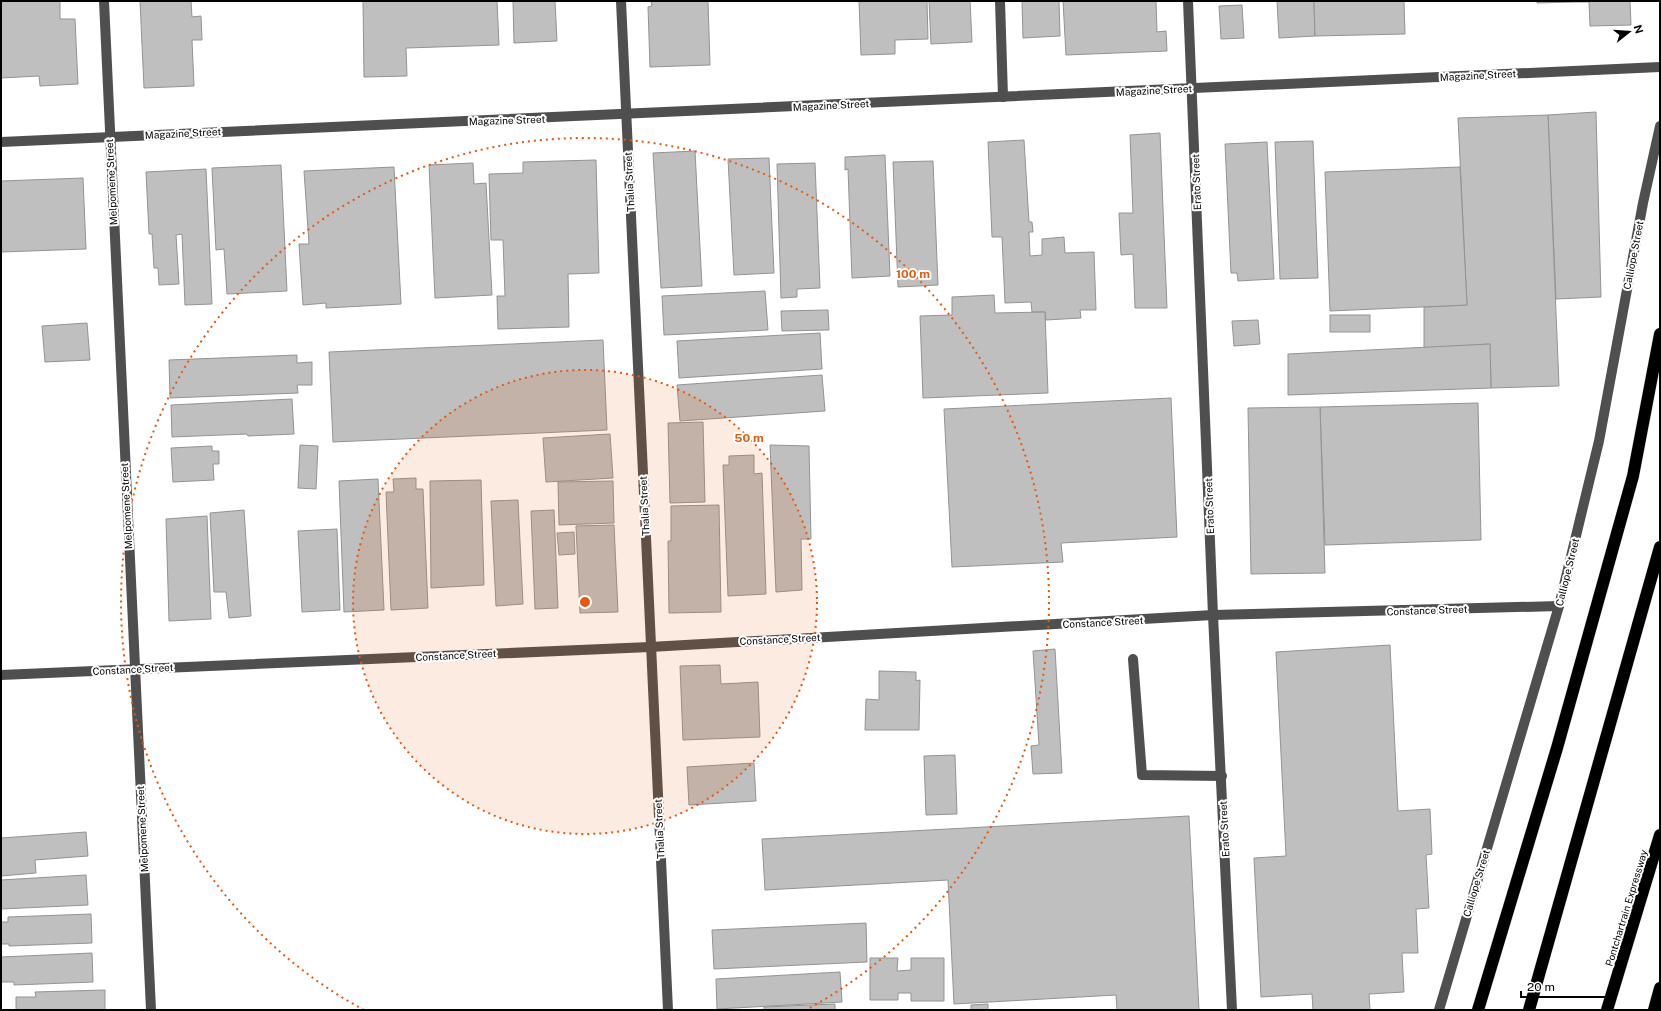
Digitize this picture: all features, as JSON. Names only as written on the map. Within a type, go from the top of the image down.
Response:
[{"type":"highway","points":[[1478,1010],[1557,748],[1633,476],[1660,334]]},
{"type":"highway","points":[[1529,1010],[1660,547]]},
{"type":"highway","name":"Pontchartrain Expressway","points":[[1607,1010],[1660,836]]},
{"type":"highway","points":[[1654,1010],[1660,988]]},
{"type":"street","name":"Melpomene Street","points":[[104,1],[109,136],[151,1010]]},
{"type":"street","name":"Thalia Street","points":[[621,1],[625,115],[668,1010]]},
{"type":"street","points":[[1000,1],[1003,97]]},
{"type":"street","name":"Erato Street","points":[[1188,1],[1213,615],[1222,776],[1232,1010]]},
{"type":"street","name":"Magazine Street","points":[[1,142],[109,136],[625,115],[1660,67]]},
{"type":"street","name":"Calliope Street","points":[[1439,1010],[1559,606],[1599,441],[1643,203],[1660,126]]},
{"type":"street","name":"Constance Street","points":[[1,675],[650,646],[1213,615],[1559,606]]},
{"type":"street","points":[[1133,659],[1142,775],[1222,776]]},
{"type":"building","points":[[1,1],[60,1],[60,19],[75,19],[78,84],[40,86],[39,76],[1,78]]},
{"type":"building","points":[[140,1],[191,1],[192,17],[201,16],[202,40],[192,40],[194,86],[144,88]]},
{"type":"building","points":[[363,1],[497,1],[499,45],[406,48],[407,76],[364,77]]},
{"type":"building","points":[[513,1],[555,1],[557,41],[514,43]]},
{"type":"building","points":[[651,1],[708,1],[710,65],[650,67],[648,7],[652,6]]},
{"type":"building","points":[[859,1],[927,1],[928,39],[895,40],[895,54],[861,55]]},
{"type":"building","points":[[929,1],[970,1],[972,42],[931,44]]},
{"type":"building","points":[[1022,1],[1059,1],[1060,36],[1023,38]]},
{"type":"building","points":[[1063,1],[1156,1],[1157,32],[1166,31],[1167,51],[1066,55]]},
{"type":"building","points":[[1277,1],[1314,1],[1315,36],[1279,38]]},
{"type":"building","points":[[1314,1],[1404,1],[1405,34],[1315,36]]},
{"type":"building","points":[[1537,1],[1575,1],[1575,2],[1537,3]]},
{"type":"building","points":[[1575,1],[1630,1],[1631,25],[1590,26],[1589,2]]},
{"type":"building","points":[[1242,5],[1244,38],[1221,39],[1219,6]]},
{"type":"building","points":[[1596,112],[1601,297],[1556,299],[1548,115]]},
{"type":"building","points":[[1548,115],[1559,386],[1491,388],[1490,344],[1424,348],[1424,307],[1467,305],[1458,118]]},
{"type":"building","points":[[1160,133],[1167,308],[1135,308],[1133,254],[1121,255],[1119,213],[1133,213],[1130,135]]},
{"type":"building","points":[[1024,140],[1029,222],[1032,222],[1033,232],[1029,232],[1030,256],[1042,255],[1042,239],[1064,237],[1065,253],[1094,252],[1096,310],[1080,310],[1081,318],[1046,320],[1045,312],[1032,312],[1031,302],[1005,303],[1002,237],[992,237],[988,142]]},
{"type":"building","points":[[1313,141],[1318,278],[1280,279],[1275,142]]},
{"type":"building","points":[[1267,142],[1274,279],[1238,281],[1237,273],[1231,273],[1225,144]]},
{"type":"building","points":[[695,151],[702,286],[661,288],[653,153]]},
{"type":"building","points":[[885,155],[890,276],[852,278],[848,169],[845,170],[845,157]]},
{"type":"building","points":[[769,158],[774,273],[734,275],[728,159]]},
{"type":"building","points":[[596,160],[599,273],[568,274],[569,327],[498,329],[497,296],[505,296],[503,240],[491,240],[489,174],[523,173],[523,162]]},
{"type":"building","points":[[933,161],[938,285],[898,287],[893,162]]},
{"type":"building","points":[[473,163],[474,184],[486,183],[492,295],[435,298],[429,165]]},
{"type":"building","points":[[815,163],[820,288],[797,289],[797,297],[781,298],[777,164]]},
{"type":"building","points":[[281,165],[287,291],[227,294],[224,249],[216,250],[212,168]]},
{"type":"building","points":[[394,167],[401,304],[326,308],[326,303],[303,305],[299,244],[309,244],[304,171]]},
{"type":"building","points":[[1460,167],[1467,305],[1330,311],[1325,172]]},
{"type":"building","points":[[206,169],[212,304],[185,305],[182,234],[176,235],[179,284],[159,285],[158,268],[154,268],[152,234],[149,234],[146,172]]},
{"type":"building","points":[[83,178],[86,249],[1,252],[1,181]]},
{"type":"building","points":[[765,291],[768,330],[664,335],[662,296]]},
{"type":"building","points":[[994,295],[995,313],[1045,312],[1048,393],[923,398],[920,316],[952,315],[952,297]]},
{"type":"building","points":[[828,310],[829,330],[782,331],[781,311]]},
{"type":"building","points":[[1330,315],[1370,315],[1370,332],[1330,332]]},
{"type":"building","points":[[1258,320],[1260,344],[1234,346],[1232,321]]},
{"type":"building","points":[[87,323],[90,360],[45,362],[42,326]]},
{"type":"building","points":[[820,333],[822,369],[679,378],[677,341]]},
{"type":"building","points":[[603,340],[607,430],[333,442],[329,352]]},
{"type":"building","points":[[1490,344],[1491,388],[1288,395],[1288,354]]},
{"type":"building","points":[[297,355],[297,363],[312,362],[312,385],[297,385],[298,393],[170,398],[169,360]]},
{"type":"building","points":[[822,375],[825,411],[680,421],[677,385]]},
{"type":"building","points":[[1171,398],[1177,537],[1061,543],[1063,562],[952,567],[944,409]]},
{"type":"building","points":[[292,399],[294,434],[172,437],[171,405]]},
{"type":"building","points":[[1478,403],[1481,540],[1325,545],[1320,407]]},
{"type":"building","points":[[1320,407],[1325,573],[1251,574],[1248,408]]},
{"type":"building","points":[[703,422],[705,502],[670,503],[668,423]]},
{"type":"building","points":[[610,434],[613,478],[546,482],[543,438]]},
{"type":"building","points":[[300,445],[318,446],[316,489],[298,488]]},
{"type":"building","points":[[770,445],[809,446],[811,539],[801,539],[802,590],[776,592]]},
{"type":"building","points":[[212,446],[212,451],[219,451],[219,464],[213,464],[214,480],[173,482],[171,448]]},
{"type":"building","points":[[754,455],[754,474],[762,473],[766,594],[728,596],[723,465],[729,465],[729,456]]},
{"type":"building","points":[[416,478],[416,489],[423,489],[428,608],[391,610],[386,492],[394,492],[393,479]]},
{"type":"building","points":[[378,479],[384,610],[344,612],[339,481]]},
{"type":"building","points":[[481,480],[484,585],[431,588],[430,481]]},
{"type":"building","points":[[613,481],[614,523],[559,525],[558,482]]},
{"type":"building","points":[[518,500],[523,604],[496,606],[491,501]]},
{"type":"building","points":[[719,505],[721,612],[669,613],[668,541],[671,541],[671,506]]},
{"type":"building","points":[[244,510],[251,616],[229,618],[226,592],[214,592],[210,513]]},
{"type":"building","points":[[554,510],[558,608],[535,609],[531,511]]},
{"type":"building","points":[[207,516],[211,619],[169,621],[166,519]]},
{"type":"building","points":[[614,525],[618,612],[580,613],[576,526]]},
{"type":"building","points":[[337,529],[340,610],[302,612],[298,531]]},
{"type":"building","points":[[574,532],[575,554],[559,555],[557,533]]},
{"type":"building","points":[[1390,645],[1398,811],[1430,809],[1432,854],[1426,855],[1429,908],[1416,909],[1418,953],[1402,953],[1404,992],[1369,994],[1370,1010],[1313,1010],[1312,994],[1261,997],[1254,858],[1286,856],[1276,652]]},
{"type":"building","points":[[1055,649],[1062,773],[1033,774],[1031,746],[1039,745],[1033,651]]},
{"type":"building","points":[[720,665],[721,684],[758,682],[760,737],[683,740],[680,666]]},
{"type":"building","points":[[879,671],[916,672],[916,681],[920,680],[919,730],[865,730],[866,699],[879,700]]},
{"type":"building","points":[[955,755],[957,814],[926,815],[924,756]]},
{"type":"building","points":[[754,763],[756,801],[689,805],[687,767]]},
{"type":"building","points":[[1189,816],[1199,1010],[1117,1010],[1116,995],[954,1004],[948,880],[765,890],[762,839]]},
{"type":"building","points":[[86,832],[88,856],[35,860],[36,873],[1,876],[1,838]]},
{"type":"building","points":[[86,875],[88,905],[1,909],[1,880]]},
{"type":"building","points":[[91,914],[92,943],[9,946],[9,944],[1,944],[1,922],[8,922],[8,917]]},
{"type":"building","points":[[866,923],[867,962],[714,969],[712,930]]},
{"type":"building","points":[[92,953],[93,982],[14,985],[14,982],[1,982],[1,957]]},
{"type":"building","points":[[870,958],[898,958],[897,971],[911,970],[911,958],[944,958],[944,1001],[911,1001],[911,993],[898,993],[898,1000],[870,1000]]},
{"type":"building","points":[[840,972],[842,1002],[717,1009],[716,979]]},
{"type":"building","points":[[105,990],[105,1010],[16,1010],[16,997],[36,997],[35,992]]},
{"type":"building","points":[[835,1004],[835,1010],[764,1010],[764,1007]]},
{"type":"building","points":[[988,1004],[988,1010],[971,1010],[971,1005]]}]
